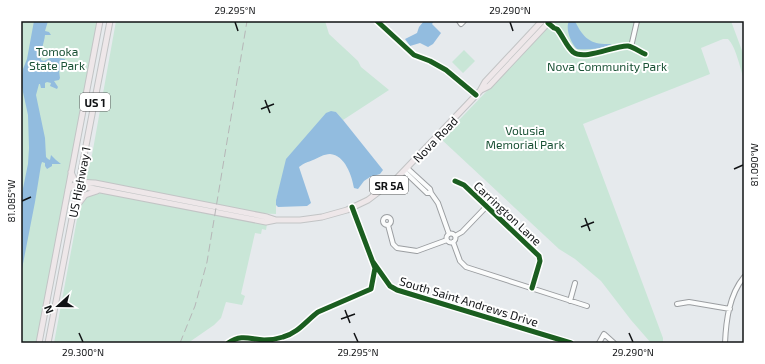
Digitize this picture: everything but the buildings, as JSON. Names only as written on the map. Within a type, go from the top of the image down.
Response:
[{"type":"main road","name":"US Highway 1","points":[[39,343],[100,21]]},
{"type":"main road","name":"US Highway 1","points":[[48,343],[110,21]]},
{"type":"main road","name":"SR 5A","points":[[541,23],[549,22]]},
{"type":"main road","name":"Nova Road","points":[[78,184],[102,191],[266,222],[276,220],[312,219],[334,214],[352,207],[379,193],[405,170],[476,95],[489,86],[541,23]]},
{"type":"main road","points":[[68,192],[78,184],[71,172]]},
{"type":"main road","name":"Nova Road","points":[[78,184],[95,183],[276,220]]},
{"type":"main road","points":[[74,209],[85,195],[102,191]]},
{"type":"street","points":[[377,21],[414,55],[430,61],[446,70],[476,95]]},
{"type":"street","points":[[459,21],[461,24],[464,21]]},
{"type":"street","points":[[631,47],[637,21]]},
{"type":"street","points":[[549,22],[554,28],[557,29],[571,49],[576,53],[587,54],[626,46],[645,54]]},
{"type":"street","points":[[405,170],[421,180],[430,189],[438,203],[449,234],[447,236],[447,240]]},
{"type":"street","points":[[405,170],[427,193],[431,193]]},
{"type":"street","points":[[417,184],[421,180]]},
{"type":"street","name":"Carrington Lane","points":[[455,181],[464,185],[539,256],[540,261],[532,288]]},
{"type":"street","points":[[228,343],[235,338],[249,337],[265,340],[281,338],[300,329],[318,312],[371,289],[375,268],[352,207]]},
{"type":"street","points":[[486,207],[462,232],[455,236],[455,240],[453,242],[460,261],[466,267],[587,306]]},
{"type":"street","points":[[388,225],[393,244],[397,248],[417,251],[447,240],[449,242],[453,242]]},
{"type":"street","points":[[449,234],[455,236]]},
{"type":"street","name":"South Saint Andrews Drive","points":[[373,262],[390,286],[397,290],[571,343]]},
{"type":"street","points":[[725,343],[726,323],[730,309],[737,288],[744,277]]},
{"type":"street","points":[[570,300],[576,283]]},
{"type":"street","points":[[677,304],[688,302],[730,309]]},
{"type":"street","points":[[599,343],[604,334],[614,343]]},
{"type":"green space","name":"Tomoka State Park","points":[[21,21],[100,21],[39,343],[21,343]]},
{"type":"green space","points":[[116,21],[325,21],[329,34],[358,61],[361,67],[389,90],[343,120],[336,112],[282,179],[276,200],[276,214],[255,213],[85,181],[92,155]]},
{"type":"green space","points":[[538,21],[731,21],[744,56],[744,79],[738,58],[731,43],[728,39],[723,39],[701,48],[710,74],[583,124],[663,338],[663,343],[651,343],[601,281],[575,259],[559,249],[441,139],[544,31],[536,23]]},
{"type":"green space","points":[[464,50],[475,61],[463,73],[452,62]]},
{"type":"green space","points":[[115,189],[266,218],[268,220],[115,192]]},
{"type":"green space","points":[[95,193],[267,224],[266,230],[262,229],[261,234],[255,233],[241,294],[245,296],[242,305],[226,302],[221,318],[214,325],[188,343],[54,343],[80,203],[86,196]]},
{"type":"water","points":[[34,21],[48,21],[45,31],[49,32],[51,35],[45,35],[41,60],[44,61],[52,57],[65,59],[65,65],[59,71],[59,80],[54,81],[58,87],[57,89],[50,86],[51,83],[45,83],[45,88],[41,88],[39,84],[36,95],[45,138],[46,157],[50,160],[51,155],[61,164],[52,164],[52,166],[47,169],[45,163],[42,162],[21,274],[21,198],[28,164],[29,148],[28,115],[21,83]]},
{"type":"water","points":[[424,21],[434,21],[432,24],[441,33],[433,44],[428,47],[420,43],[410,46],[405,39],[417,33],[419,27]]},
{"type":"water","points":[[569,21],[575,21],[582,33],[589,40],[599,44],[612,44],[595,49],[577,49],[569,36]]},
{"type":"water","points":[[331,111],[336,112],[383,170],[380,174],[370,177],[364,181],[358,189],[354,188],[352,178],[344,162],[335,155],[323,155],[299,167],[311,203],[307,206],[278,207],[276,205],[276,200],[286,159],[326,113]]},
{"type":"railway","points":[[180,343],[195,306],[207,262],[247,21]]},
{"type":"cycle path","points":[[377,21],[414,55],[430,61],[446,70],[476,95]]},
{"type":"cycle path","points":[[548,23],[557,29],[571,50],[578,54],[592,54],[622,46],[632,47],[645,54]]},
{"type":"cycle path","points":[[455,181],[464,185],[539,256],[540,261],[532,288]]},
{"type":"cycle path","points":[[228,343],[242,338],[266,340],[288,335],[298,330],[318,312],[371,289],[375,268],[352,207]]},
{"type":"cycle path","points":[[373,262],[390,286],[397,290],[571,343]]},
{"type":"park label","name":"Nova Community Park","points":[[607,66]]},
{"type":"park label","name":"Volusia Memorial Park","points":[[525,137]]}]
